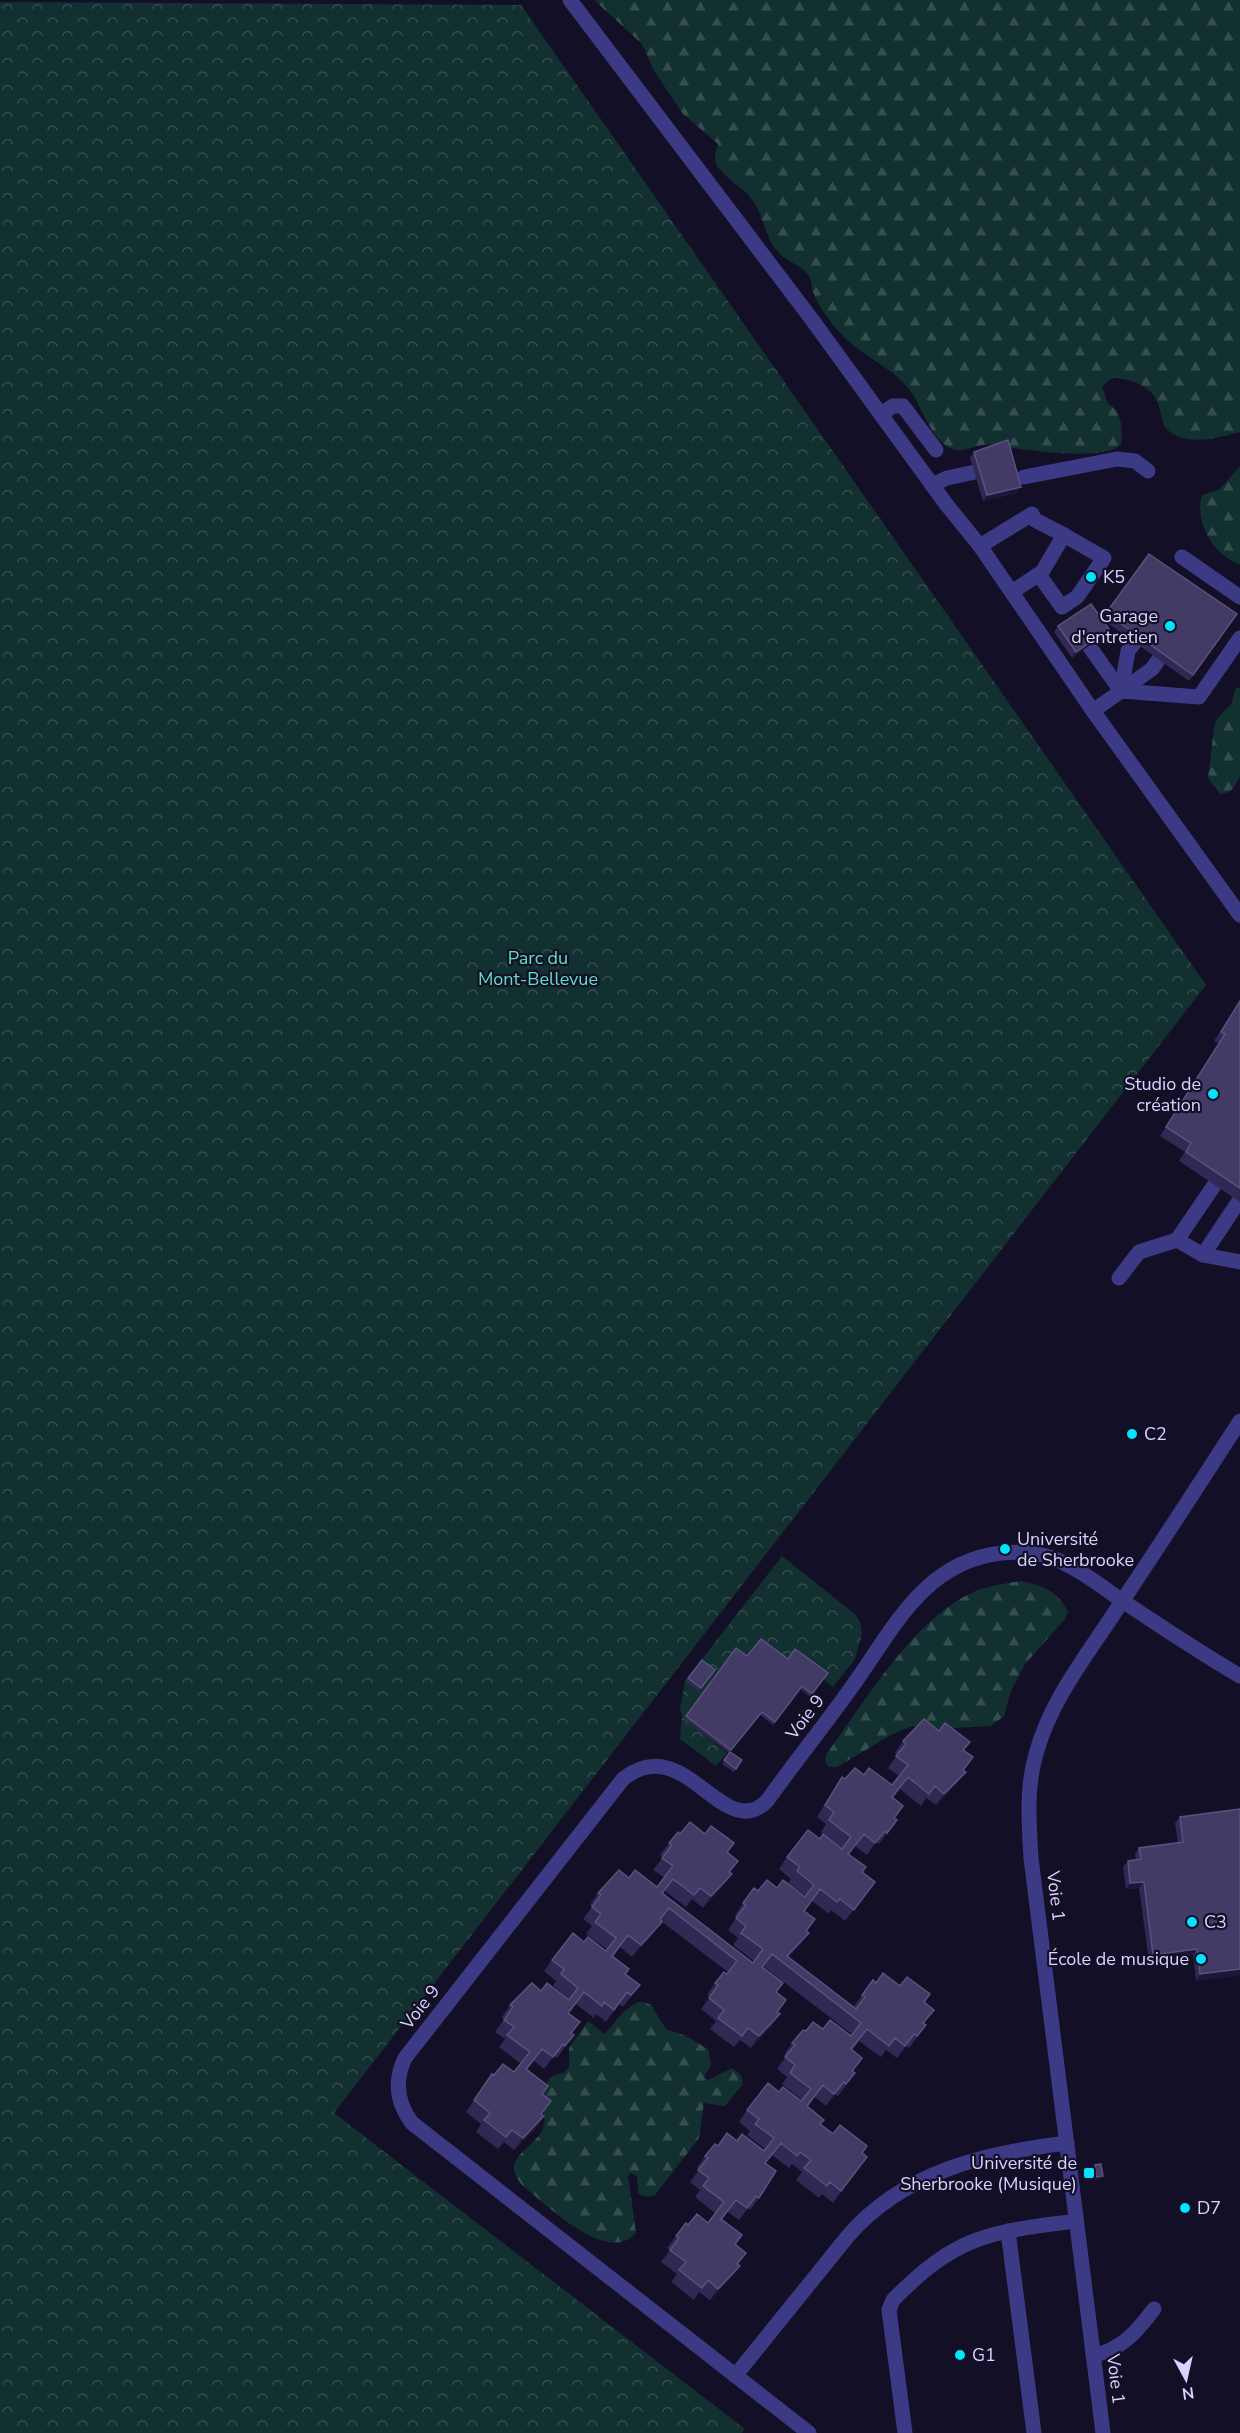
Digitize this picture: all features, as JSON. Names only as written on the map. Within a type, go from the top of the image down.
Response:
[{"type":"lane","points":[[570,0],[980,546],[1093,711],[1240,915]]},
{"type":"lane","points":[[881,414],[893,406],[903,406],[936,450]]},
{"type":"lane","points":[[1024,477],[1117,459],[1135,461],[1148,471]]},
{"type":"lane","points":[[932,485],[947,478],[975,472]]},
{"type":"lane","points":[[980,546],[1032,514],[1035,520],[1104,558],[1077,597],[1062,607]]},
{"type":"lane","points":[[1012,592],[1039,575],[1064,535]]},
{"type":"lane","points":[[1182,557],[1240,597]]},
{"type":"lane","points":[[1039,575],[1071,621]]},
{"type":"lane","points":[[1120,691],[1199,697],[1240,638]]},
{"type":"lane","points":[[1120,691],[1128,651],[1135,642]]},
{"type":"lane","points":[[1089,646],[1120,691]]},
{"type":"lane","points":[[1093,711],[1152,669],[1159,659]]},
{"type":"lane","points":[[1119,1278],[1139,1252],[1177,1240],[1215,1184]]},
{"type":"lane","points":[[1203,1255],[1239,1201]]},
{"type":"lane","points":[[1177,1240],[1203,1255],[1240,1262]]},
{"type":"lane","name":"Voie 1","points":[[1103,2433],[1030,1843],[1030,1782],[1036,1753],[1053,1709],[1075,1670],[1240,1421]]},
{"type":"lane","name":"Voie 9","points":[[810,2433],[419,2129],[403,2109],[398,2083],[401,2066],[410,2051],[618,1785],[630,1774],[645,1768],[669,1768],[687,1777],[734,1810],[752,1811],[767,1801],[915,1598],[945,1572],[981,1556],[1029,1552],[1047,1556],[1066,1564],[1240,1676]]},
{"type":"lane","points":[[735,2376],[854,2229],[886,2200],[920,2180],[956,2165],[999,2153],[1067,2143]]},
{"type":"lane","points":[[905,2433],[890,2306],[914,2280],[946,2255],[977,2238],[1008,2230],[1076,2221]]},
{"type":"lane","points":[[1008,2230],[1034,2433]]},
{"type":"lane","points":[[1093,2355],[1107,2352],[1125,2342],[1154,2309]]},
{"type":"green space","points":[[594,0],[1240,0],[1240,432],[1199,440],[1182,438],[1167,429],[1151,392],[1133,381],[1112,378],[1102,386],[1108,404],[1119,416],[1122,432],[1121,444],[1112,450],[1080,454],[993,445],[957,450],[945,445],[934,433],[908,388],[852,344],[830,322],[812,290],[809,277],[774,247],[755,203],[717,166],[715,157],[718,144],[683,114],[654,71],[642,44]]},
{"type":"green space","name":"Parc du Mont-Bellevue","points":[[0,2],[521,5],[1206,985],[334,2113],[745,2429],[742,2433],[0,2433]]},
{"type":"green space","points":[[1240,466],[1240,565],[1214,546],[1204,527],[1200,506],[1202,495],[1220,489]]},
{"type":"green space","points":[[1240,687],[1240,776],[1233,789],[1220,794],[1208,778],[1214,728],[1217,719],[1232,703],[1235,689]]},
{"type":"green space","points":[[782,1556],[855,1614],[860,1622],[862,1634],[855,1659],[833,1687],[823,1679],[825,1676],[786,1662],[745,1659],[684,1718],[727,1753],[716,1766],[680,1739],[682,1715],[680,1709],[685,1681]]},
{"type":"green space","points":[[1021,1581],[1049,1590],[1068,1612],[1065,1619],[1025,1664],[1011,1691],[1004,1716],[991,1726],[934,1729],[921,1725],[910,1727],[891,1735],[837,1767],[829,1767],[825,1761],[826,1755],[875,1685],[914,1637],[958,1600],[981,1589]]},
{"type":"green space","points":[[638,2002],[651,2005],[666,2029],[686,2036],[708,2049],[711,2065],[704,2077],[708,2080],[732,2068],[741,2075],[743,2084],[725,2106],[704,2103],[699,2138],[655,2195],[646,2197],[638,2193],[637,2176],[631,2173],[628,2176],[636,2233],[624,2241],[610,2242],[594,2238],[562,2218],[523,2186],[514,2168],[520,2154],[539,2136],[543,2128],[544,2088],[550,2077],[565,2072],[569,2067],[569,2048],[588,2021],[605,2034],[624,2011]]},
{"type":"building","points":[[1008,440],[1021,487],[987,495],[974,452]]},
{"type":"building","name":"Garage d'entretien","points":[[1149,554],[1237,614],[1193,675],[1106,613]]},
{"type":"building","name":"Garage d'entretien","points":[[1091,604],[1109,629],[1076,652],[1058,626]]},
{"type":"building","name":"Studio de création","points":[[1240,1001],[1240,1188],[1186,1152],[1191,1143],[1166,1127],[1225,1034],[1221,1032]]},
{"type":"building","points":[[761,1639],[788,1659],[795,1649],[828,1673],[812,1694],[802,1686],[775,1722],[762,1712],[731,1750],[686,1716],[736,1648],[747,1656]]},
{"type":"building","points":[[702,1660],[715,1670],[701,1688],[688,1678]]},
{"type":"building","points":[[924,1719],[939,1731],[945,1723],[970,1742],[963,1750],[973,1757],[963,1770],[966,1772],[944,1794],[935,1786],[929,1794],[908,1777],[892,1797],[903,1806],[894,1818],[897,1820],[887,1833],[885,1831],[875,1843],[864,1834],[848,1854],[866,1867],[862,1872],[875,1882],[854,1910],[840,1899],[837,1902],[820,1889],[804,1911],[815,1919],[806,1931],[809,1933],[787,1956],[856,2009],[865,1997],[862,1995],[873,1980],[876,1983],[883,1973],[900,1986],[907,1977],[930,1994],[924,2002],[934,2010],[923,2023],[926,2025],[917,2036],[914,2034],[905,2046],[895,2038],[889,2046],[867,2029],[851,2049],[862,2058],[852,2071],[855,2073],[834,2094],[823,2085],[807,2106],[824,2120],[820,2124],[833,2134],[840,2125],[867,2146],[862,2153],[867,2157],[841,2191],[830,2182],[827,2186],[804,2168],[811,2160],[800,2152],[797,2156],[781,2143],[765,2163],[776,2171],[759,2198],[756,2196],[747,2208],[736,2200],[721,2219],[742,2235],[735,2244],[746,2253],[737,2264],[740,2266],[718,2289],[708,2280],[702,2288],[679,2270],[686,2262],[670,2250],[679,2238],[676,2236],[686,2223],[688,2225],[697,2214],[708,2223],[724,2202],[703,2186],[709,2178],[698,2170],[708,2158],[705,2156],[715,2144],[718,2146],[727,2133],[737,2141],[742,2134],[764,2151],[774,2138],[755,2124],[759,2119],[747,2110],[768,2083],[779,2092],[783,2087],[801,2101],[811,2089],[790,2073],[795,2065],[785,2057],[795,2045],[792,2043],[813,2022],[823,2029],[830,2020],[851,2036],[861,2023],[772,1954],[762,1967],[783,1983],[776,1992],[786,2000],[777,2012],[780,2014],[759,2036],[748,2028],[742,2036],[718,2018],[724,2010],[709,1998],[718,1985],[715,1983],[724,1972],[727,1974],[737,1961],[669,1908],[660,1919],[662,1922],[641,1945],[628,1935],[612,1956],[629,1969],[625,1974],[640,1985],[631,1995],[627,1992],[614,2010],[604,2002],[602,2006],[584,1992],[568,2013],[580,2022],[571,2033],[574,2035],[553,2057],[542,2049],[526,2069],[548,2086],[542,2094],[551,2101],[541,2114],[544,2116],[523,2138],[512,2130],[506,2137],[484,2120],[490,2113],[474,2100],[492,2074],[494,2075],[503,2064],[514,2072],[530,2052],[507,2035],[514,2027],[504,2020],[513,2007],[510,2005],[532,1983],[541,1991],[547,1983],[569,2000],[578,1988],[561,1974],[564,1969],[552,1960],[573,1933],[584,1942],[588,1937],[606,1951],[616,1938],[595,1922],[601,1914],[592,1907],[601,1895],[598,1893],[619,1870],[629,1878],[635,1870],[657,1887],[673,1866],[662,1858],[672,1845],[669,1843],[690,1822],[705,1834],[711,1826],[734,1843],[727,1852],[738,1861],[729,1872],[732,1874],[711,1896],[700,1888],[694,1895],[673,1879],[662,1893],[753,1963],[763,1949],[741,1933],[746,1926],[736,1918],[746,1905],[743,1903],[754,1888],[758,1891],[767,1880],[777,1888],[783,1880],[805,1897],[814,1885],[797,1871],[800,1867],[787,1857],[808,1830],[820,1839],[823,1834],[842,1849],[851,1837],[829,1820],[834,1812],[825,1805],[842,1777],[845,1779],[855,1768],[864,1775],[869,1768],[892,1785],[908,1765],[896,1756],[906,1744],[903,1741]]},
{"type":"building","points":[[730,1752],[742,1760],[736,1769],[724,1760]]},
{"type":"building","name":"C3","points":[[1240,1809],[1240,1969],[1200,1974],[1197,1949],[1153,1955],[1144,1882],[1130,1883],[1128,1861],[1141,1859],[1139,1848],[1183,1842],[1180,1817]]},
{"type":"building","points":[[1101,2164],[1103,2176],[1096,2177],[1095,2165]]},
{"type":"place","name":"K5","points":[[1091,577]]},
{"type":"place","name":"Garage d'entretien","points":[[1170,626]]},
{"type":"place","name":"Studio de création","points":[[1213,1094]]},
{"type":"place","name":"C2","points":[[1132,1434]]},
{"type":"place","name":"Université de Sherbrooke","points":[[1005,1549]]},
{"type":"place","name":"C3","points":[[1192,1922]]},
{"type":"place","name":"École de musique","points":[[1201,1959]]},
{"type":"place","name":"Université de Sherbrooke (Musique)","points":[[1089,2173]]},
{"type":"place","name":"D7","points":[[1185,2208]]},
{"type":"place","name":"G1","points":[[960,2355]]}]
